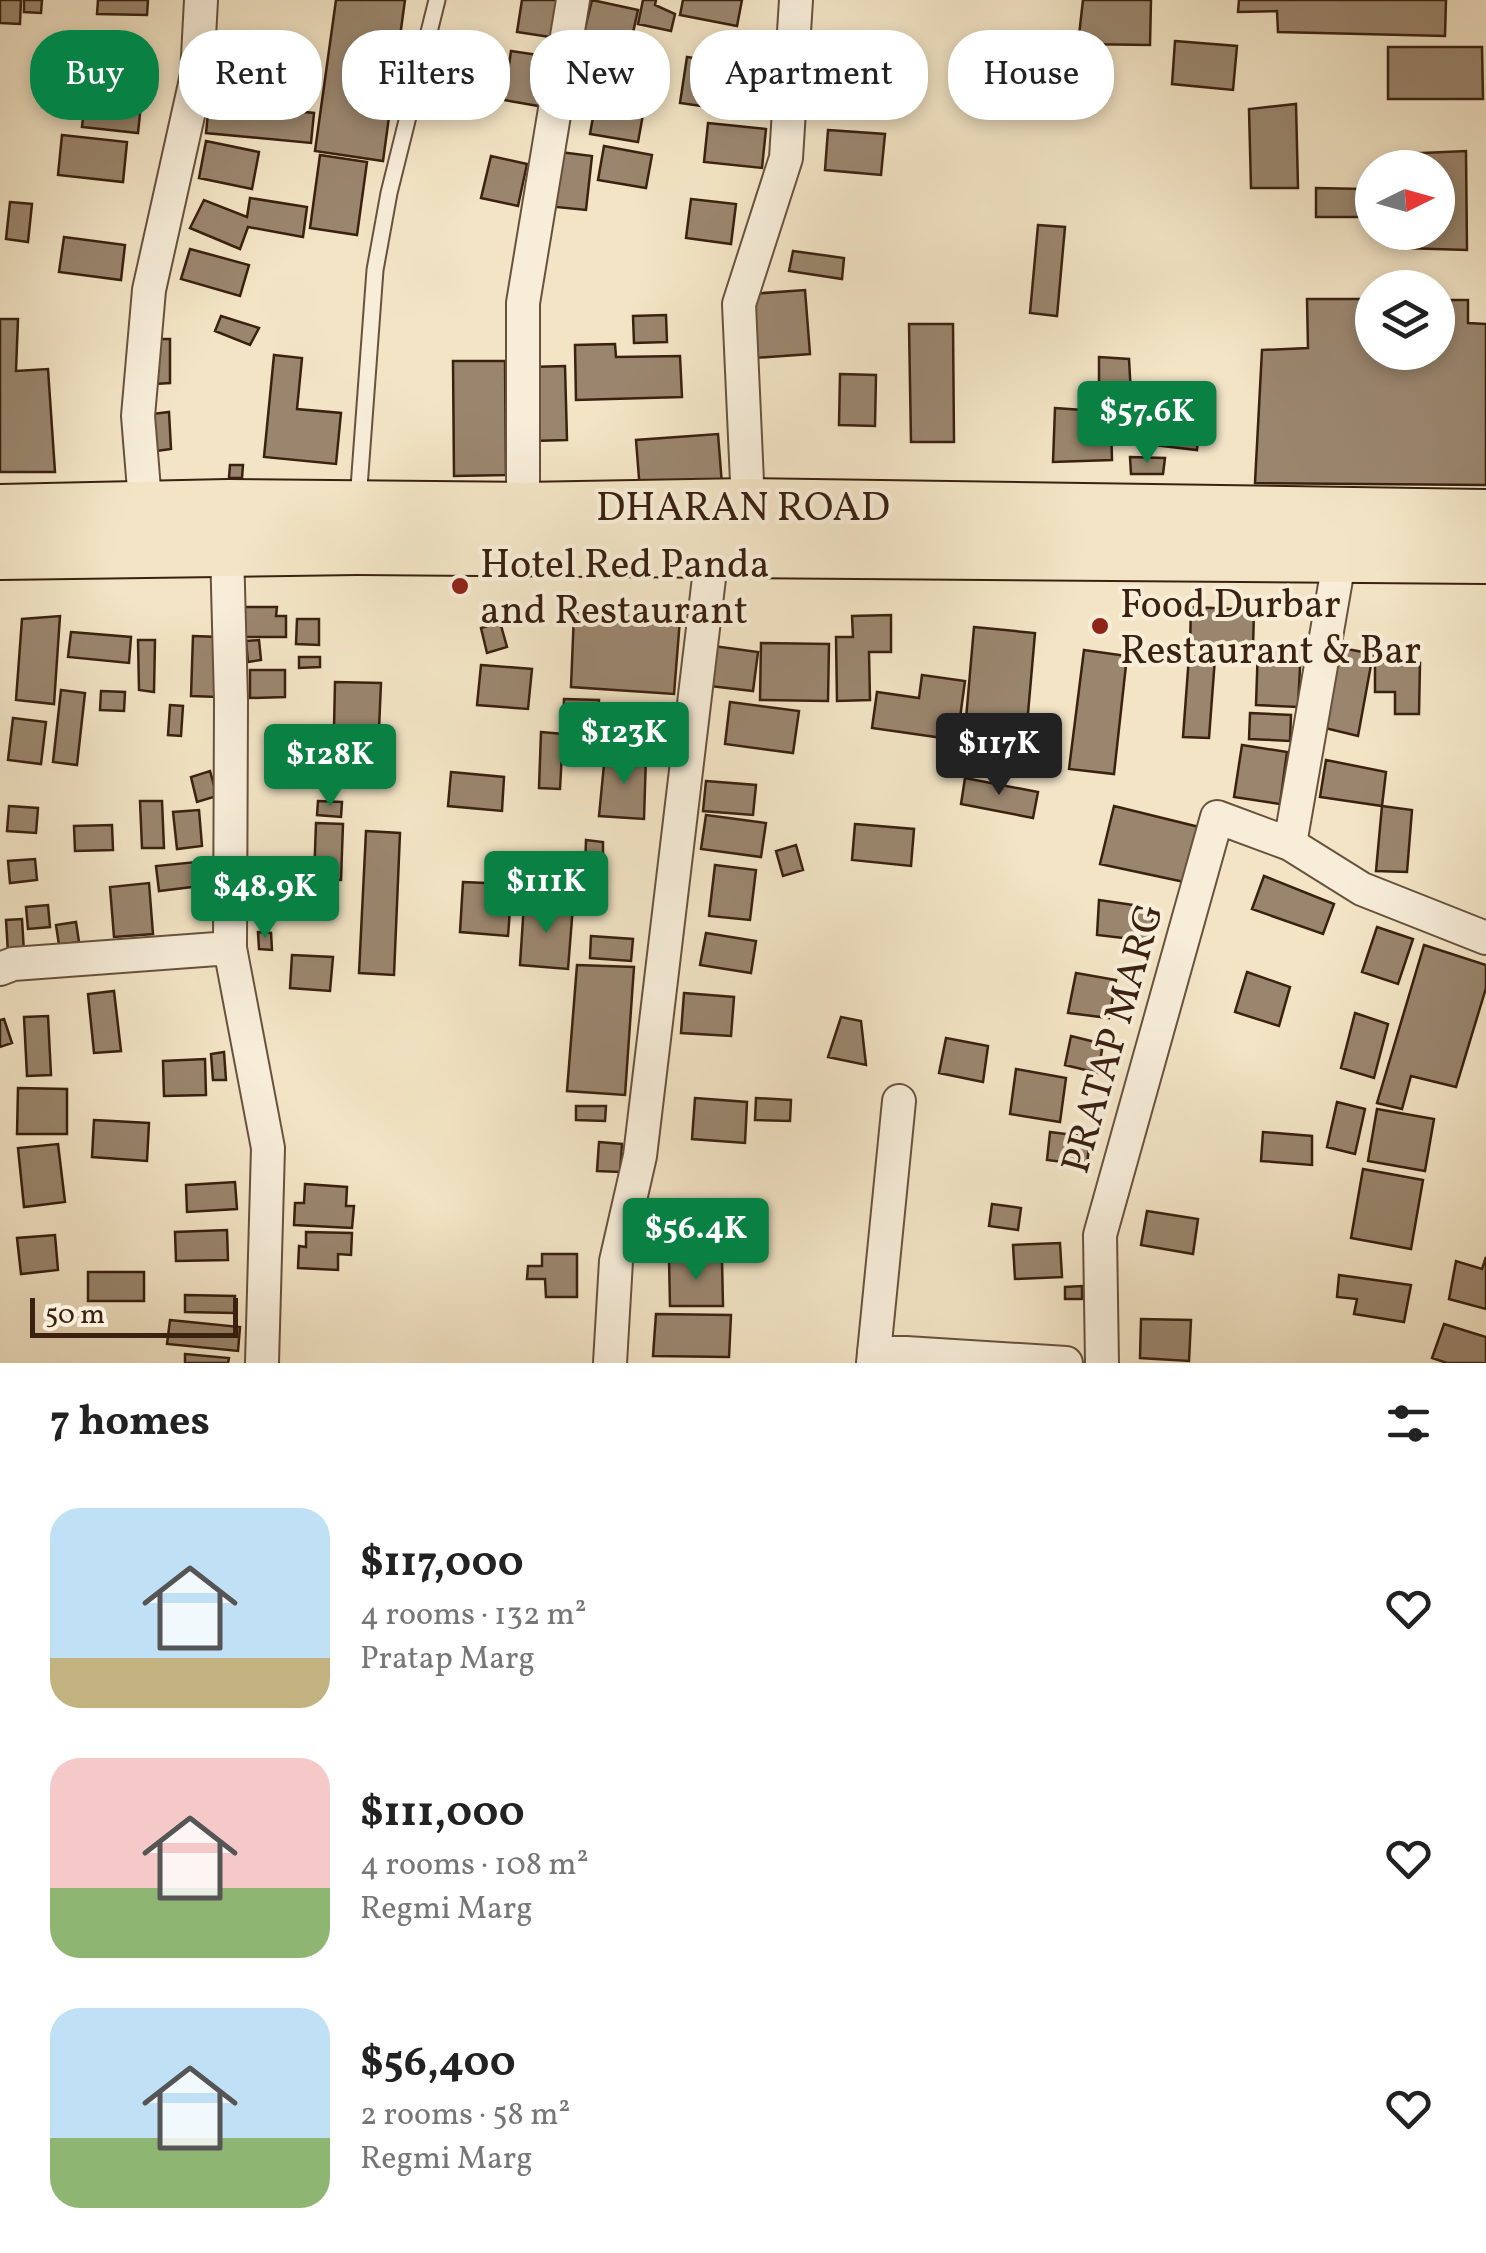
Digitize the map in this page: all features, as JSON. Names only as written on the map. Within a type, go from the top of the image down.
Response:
[{"type":"main road","name":"DHARAN ROAD","points":[[0,554],[148,529],[358,505],[522,508],[748,504],[1343,533],[1486,558]]},
{"type":"main road","name":"DHARAN ROAD","points":[[0,510],[148,529],[227,549],[712,554],[1343,533],[1486,515]]},
{"type":"street","points":[[148,529],[138,416],[148,290],[197,75],[201,0]]},
{"type":"street","points":[[522,508],[523,303],[573,0]]},
{"type":"street","points":[[610,1363],[616,1261],[640,1156],[712,554],[748,504],[739,304],[786,158],[796,0]]},
{"type":"street","points":[[1343,533],[1290,844],[1362,888],[1486,938]]},
{"type":"street","points":[[227,549],[230,948],[268,1148],[262,1363]]},
{"type":"street","name":"PRATAP MARG","points":[[1102,1363],[1100,1236],[1216,816],[1290,844]]},
{"type":"street","points":[[0,969],[13,964],[230,948]]},
{"type":"street","points":[[899,1102],[873,1357],[1066,1363]]},
{"type":"lane","points":[[358,505],[375,270],[389,193],[437,0]]},
{"type":"building","points":[[0,0],[21,0],[20,24],[0,23]]},
{"type":"building","points":[[24,0],[42,0],[41,13],[24,12]]},
{"type":"building","points":[[98,0],[148,0],[147,15],[97,14]]},
{"type":"building","points":[[336,0],[405,0],[401,30],[342,30],[342,120],[389,120],[383,161],[315,151]]},
{"type":"building","points":[[522,0],[563,0],[558,30],[517,32]]},
{"type":"building","points":[[592,0],[638,10],[634,30],[585,30]]},
{"type":"building","points":[[643,0],[656,0],[655,5],[675,14],[671,31],[638,24]]},
{"type":"building","points":[[683,0],[742,0],[737,26],[680,15]]},
{"type":"building","points":[[1083,0],[1151,0],[1150,45],[1114,44],[1114,30],[1080,30]]},
{"type":"building","points":[[1239,0],[1446,0],[1445,36],[1278,32],[1277,11],[1238,12]]},
{"type":"building","points":[[1175,41],[1237,46],[1233,90],[1172,84]]},
{"type":"building","points":[[1388,47],[1482,47],[1483,99],[1388,99]]},
{"type":"building","points":[[511,51],[530,54],[530,105],[510,101]]},
{"type":"building","points":[[687,57],[690,57],[690,104],[680,103]]},
{"type":"building","points":[[1296,104],[1298,188],[1251,188],[1249,109]]},
{"type":"building","points":[[83,120],[139,120],[138,133],[82,127]]},
{"type":"building","points":[[207,120],[313,120],[311,143],[206,133]]},
{"type":"building","points":[[592,120],[642,120],[638,142],[590,134]]},
{"type":"building","points":[[708,123],[766,129],[762,168],[704,162]]},
{"type":"building","points":[[828,130],[885,134],[881,175],[825,170]]},
{"type":"building","points":[[62,135],[127,142],[123,182],[58,175]]},
{"type":"building","points":[[206,141],[259,152],[252,189],[199,178]]},
{"type":"building","points":[[604,146],[652,155],[646,188],[598,180]]},
{"type":"building","points":[[552,151],[592,156],[586,210],[546,206]]},
{"type":"building","points":[[1466,151],[1467,250],[1455,250],[1455,152]]},
{"type":"building","points":[[320,155],[367,162],[357,235],[310,228]]},
{"type":"building","points":[[491,156],[527,164],[518,206],[481,198]]},
{"type":"building","points":[[1316,188],[1355,189],[1355,217],[1316,217]]},
{"type":"building","points":[[250,198],[307,207],[303,237],[248,227],[240,249],[190,228],[204,200],[247,217]]},
{"type":"building","points":[[691,199],[736,204],[731,244],[686,238]]},
{"type":"building","points":[[10,202],[32,204],[28,242],[6,239]]},
{"type":"building","points":[[1038,225],[1065,227],[1057,316],[1030,313]]},
{"type":"building","points":[[64,237],[125,245],[121,280],[59,272]]},
{"type":"building","points":[[190,249],[249,265],[240,296],[181,279]]},
{"type":"building","points":[[793,251],[844,258],[842,279],[789,271]]},
{"type":"building","points":[[805,290],[810,354],[755,358],[750,294]]},
{"type":"building","points":[[1307,299],[1355,299],[1355,370],[1455,370],[1455,300],[1468,300],[1468,323],[1486,324],[1486,485],[1255,483],[1262,350],[1308,348]]},
{"type":"building","points":[[666,315],[667,342],[634,343],[633,316]]},
{"type":"building","points":[[221,316],[259,328],[250,345],[215,331]]},
{"type":"building","points":[[0,319],[18,319],[16,371],[48,369],[55,472],[0,472]]},
{"type":"building","points":[[909,324],[953,324],[954,442],[911,442]]},
{"type":"building","points":[[157,339],[170,339],[170,383],[155,384]]},
{"type":"building","points":[[615,344],[616,357],[680,356],[682,397],[576,400],[575,345]]},
{"type":"building","points":[[274,355],[302,358],[297,409],[341,413],[336,464],[264,457]]},
{"type":"building","points":[[1099,357],[1129,359],[1131,395],[1099,396]]},
{"type":"building","points":[[453,361],[505,361],[506,475],[454,476]]},
{"type":"building","points":[[565,366],[567,440],[532,441],[531,367]]},
{"type":"building","points":[[840,374],[876,375],[875,426],[839,425]]},
{"type":"building","points":[[1155,394],[1202,401],[1197,450],[1153,445]]},
{"type":"building","points":[[1055,408],[1082,410],[1080,425],[1111,423],[1112,460],[1053,462]]},
{"type":"building","points":[[169,412],[171,449],[156,451],[152,414]]},
{"type":"building","points":[[718,434],[722,485],[640,491],[636,440]]},
{"type":"building","points":[[1130,457],[1165,458],[1163,474],[1131,474]]},
{"type":"building","points":[[230,465],[243,465],[242,478],[229,478]]},
{"type":"building","points":[[239,607],[277,607],[276,616],[286,616],[286,637],[240,637]]},
{"type":"building","points":[[1191,607],[1254,610],[1253,649],[1190,646]]},
{"type":"building","points":[[574,613],[680,619],[674,694],[571,687]]},
{"type":"building","points":[[891,615],[891,652],[869,652],[870,700],[837,701],[836,637],[853,637],[852,616]]},
{"type":"building","points":[[60,616],[54,704],[16,700],[22,619]]},
{"type":"building","points":[[297,619],[319,619],[319,645],[296,644]]},
{"type":"building","points":[[500,622],[507,647],[487,653],[481,628]]},
{"type":"building","points":[[974,627],[1035,633],[1027,725],[966,719]]},
{"type":"building","points":[[71,632],[131,637],[129,663],[68,657]]},
{"type":"building","points":[[193,636],[220,637],[218,697],[191,696]]},
{"type":"building","points":[[138,640],[155,640],[154,692],[139,690]]},
{"type":"building","points":[[259,640],[261,660],[248,662],[246,641]]},
{"type":"building","points":[[761,643],[829,644],[828,701],[760,700]]},
{"type":"building","points":[[706,645],[758,652],[753,691],[701,685]]},
{"type":"building","points":[[1258,646],[1301,648],[1298,707],[1256,705]]},
{"type":"building","points":[[1337,647],[1373,654],[1358,736],[1321,727]]},
{"type":"building","points":[[1084,650],[1127,656],[1114,774],[1069,769]]},
{"type":"building","points":[[1189,656],[1215,658],[1209,738],[1183,737]]},
{"type":"building","points":[[299,657],[320,657],[320,667],[299,668]]},
{"type":"building","points":[[1375,662],[1420,663],[1419,714],[1395,714],[1395,692],[1375,692]]},
{"type":"building","points":[[481,665],[532,669],[528,709],[477,705]]},
{"type":"building","points":[[250,670],[285,670],[285,697],[250,698]]},
{"type":"building","points":[[922,675],[965,681],[957,740],[872,728],[877,692],[919,698]]},
{"type":"building","points":[[335,682],[381,683],[379,729],[334,728]]},
{"type":"building","points":[[61,690],[85,693],[77,765],[53,762]]},
{"type":"building","points":[[101,691],[125,692],[124,711],[100,710]]},
{"type":"building","points":[[564,699],[599,700],[596,757],[562,756]]},
{"type":"building","points":[[730,702],[799,711],[793,753],[725,744]]},
{"type":"building","points":[[170,705],[183,706],[181,736],[168,735]]},
{"type":"building","points":[[1250,713],[1291,715],[1290,741],[1249,739]]},
{"type":"building","points":[[13,718],[46,722],[41,764],[8,760]]},
{"type":"building","points":[[541,732],[563,734],[560,789],[539,788]]},
{"type":"building","points":[[1242,745],[1287,752],[1280,804],[1234,797]]},
{"type":"building","points":[[605,754],[646,756],[644,819],[599,816]]},
{"type":"building","points":[[1326,760],[1386,772],[1382,806],[1320,797]]},
{"type":"building","points":[[210,771],[217,796],[197,802],[191,777]]},
{"type":"building","points":[[451,772],[504,777],[502,811],[448,806]]},
{"type":"building","points":[[965,778],[1038,792],[1033,818],[961,804]]},
{"type":"building","points":[[706,781],[756,785],[753,815],[703,811]]},
{"type":"building","points":[[140,801],[162,801],[164,848],[142,848]]},
{"type":"building","points":[[318,801],[342,802],[341,817],[317,815]]},
{"type":"building","points":[[9,806],[38,808],[36,833],[7,831]]},
{"type":"building","points":[[1114,806],[1203,828],[1189,883],[1100,864]]},
{"type":"building","points":[[1382,806],[1412,810],[1407,872],[1376,871]]},
{"type":"building","points":[[199,810],[202,846],[177,849],[173,812]]},
{"type":"building","points":[[706,815],[766,823],[761,857],[701,849]]},
{"type":"building","points":[[316,823],[343,824],[341,880],[314,879]]},
{"type":"building","points":[[855,824],[914,829],[911,866],[852,860]]},
{"type":"building","points":[[112,825],[113,850],[75,851],[74,826]]},
{"type":"building","points":[[366,831],[400,833],[394,975],[359,973]]},
{"type":"building","points":[[586,840],[603,842],[603,873],[585,871]]},
{"type":"building","points":[[796,845],[803,870],[783,876],[776,851]]},
{"type":"building","points":[[35,859],[37,880],[10,883],[8,861]]},
{"type":"building","points":[[206,861],[209,885],[159,891],[156,866]]},
{"type":"building","points":[[715,865],[756,870],[750,920],[709,916]]},
{"type":"building","points":[[1264,876],[1334,904],[1323,934],[1252,909]]},
{"type":"building","points":[[463,882],[512,884],[508,936],[460,932]]},
{"type":"building","points":[[149,883],[153,934],[114,937],[110,887]]},
{"type":"building","points":[[1099,900],[1154,908],[1150,941],[1097,935]]},
{"type":"building","points":[[524,903],[573,906],[568,969],[520,965]]},
{"type":"building","points":[[48,905],[50,927],[28,929],[26,907]]},
{"type":"building","points":[[22,919],[24,952],[8,953],[6,920]]},
{"type":"building","points":[[76,922],[79,942],[59,945],[56,925]]},
{"type":"building","points":[[1377,927],[1413,939],[1398,984],[1362,972]]},
{"type":"building","points":[[258,932],[271,933],[272,950],[259,949]]},
{"type":"building","points":[[706,933],[756,941],[751,973],[700,965]]},
{"type":"building","points":[[591,936],[633,939],[631,961],[590,958]]},
{"type":"building","points":[[1424,945],[1486,965],[1486,988],[1456,1087],[1411,1076],[1402,1109],[1377,1103]]},
{"type":"building","points":[[292,955],[333,957],[330,991],[290,988]]},
{"type":"building","points":[[577,965],[634,967],[625,1095],[567,1091]]},
{"type":"building","points":[[1247,972],[1290,987],[1279,1026],[1235,1012]]},
{"type":"building","points":[[1076,973],[1116,980],[1109,1018],[1068,1013]]},
{"type":"building","points":[[114,991],[121,1051],[94,1053],[88,994]]},
{"type":"building","points":[[684,993],[734,997],[731,1036],[681,1033]]},
{"type":"building","points":[[1355,1013],[1388,1024],[1374,1078],[1341,1068]]},
{"type":"building","points":[[48,1016],[51,1075],[27,1076],[24,1017]]},
{"type":"building","points":[[841,1017],[861,1021],[866,1065],[828,1057]]},
{"type":"building","points":[[4,1019],[12,1043],[0,1047],[0,1020]]},
{"type":"building","points":[[1071,1036],[1103,1044],[1098,1073],[1065,1065]]},
{"type":"building","points":[[946,1038],[988,1046],[983,1082],[939,1073]]},
{"type":"building","points":[[224,1052],[226,1080],[213,1080],[211,1054]]},
{"type":"building","points":[[205,1059],[206,1095],[164,1096],[163,1061]]},
{"type":"building","points":[[1016,1069],[1066,1078],[1060,1122],[1010,1114]]},
{"type":"building","points":[[18,1088],[67,1089],[67,1134],[17,1134]]},
{"type":"building","points":[[695,1098],[747,1102],[745,1143],[692,1139]]},
{"type":"building","points":[[756,1098],[791,1100],[790,1121],[755,1120]]},
{"type":"building","points":[[1337,1102],[1365,1109],[1355,1154],[1327,1147]]},
{"type":"building","points":[[576,1106],[606,1106],[605,1121],[576,1120]]},
{"type":"building","points":[[1377,1109],[1434,1119],[1425,1171],[1368,1161]]},
{"type":"building","points":[[94,1120],[149,1123],[147,1161],[92,1157]]},
{"type":"building","points":[[1050,1132],[1090,1137],[1087,1165],[1047,1160]]},
{"type":"building","points":[[1263,1132],[1312,1136],[1312,1165],[1261,1161]]},
{"type":"building","points":[[599,1142],[622,1144],[620,1172],[597,1171]]},
{"type":"building","points":[[58,1144],[65,1202],[24,1207],[18,1148]]},
{"type":"building","points":[[1363,1169],[1423,1180],[1411,1249],[1351,1238]]},
{"type":"building","points":[[235,1182],[237,1209],[187,1212],[186,1185]]},
{"type":"building","points":[[305,1184],[347,1187],[346,1206],[354,1206],[352,1228],[294,1225],[295,1203],[304,1203]]},
{"type":"building","points":[[992,1204],[1021,1208],[1018,1230],[989,1226]]},
{"type":"building","points":[[1147,1211],[1198,1219],[1193,1254],[1141,1245]]},
{"type":"building","points":[[227,1230],[228,1260],[176,1261],[175,1232]]},
{"type":"building","points":[[306,1232],[352,1233],[351,1255],[338,1254],[338,1270],[298,1268],[299,1246],[306,1247]]},
{"type":"building","points":[[55,1235],[58,1270],[21,1274],[17,1238]]},
{"type":"building","points":[[1060,1243],[1062,1277],[1015,1279],[1013,1245]]},
{"type":"building","points":[[542,1254],[577,1254],[577,1297],[546,1297],[545,1279],[527,1279],[528,1266],[542,1266]]},
{"type":"building","points":[[1486,1257],[1486,1309],[1449,1299],[1456,1261],[1482,1269]]},
{"type":"building","points":[[669,1259],[722,1260],[723,1306],[670,1306]]},
{"type":"building","points":[[88,1272],[144,1272],[144,1301],[88,1301]]},
{"type":"building","points":[[1339,1275],[1411,1285],[1404,1322],[1354,1314],[1357,1299],[1337,1297]]},
{"type":"building","points":[[1082,1286],[1082,1299],[1065,1299],[1065,1287]]},
{"type":"building","points":[[185,1295],[235,1296],[234,1313],[185,1312]]},
{"type":"building","points":[[656,1314],[731,1315],[729,1357],[653,1356]]},
{"type":"building","points":[[1141,1319],[1191,1320],[1189,1361],[1140,1358]]},
{"type":"building","points":[[170,1320],[240,1327],[238,1351],[167,1344]]},
{"type":"building","points":[[1444,1324],[1486,1337],[1486,1363],[1447,1363],[1432,1358]]},
{"type":"building","points":[[185,1354],[229,1358],[228,1363],[185,1363]]},
{"type":"place","name":"Hotel Red Panda and Restaurant","points":[[460,586]]},
{"type":"place","name":"Food Durbar Restaurant & Bar","points":[[1100,626]]}]
